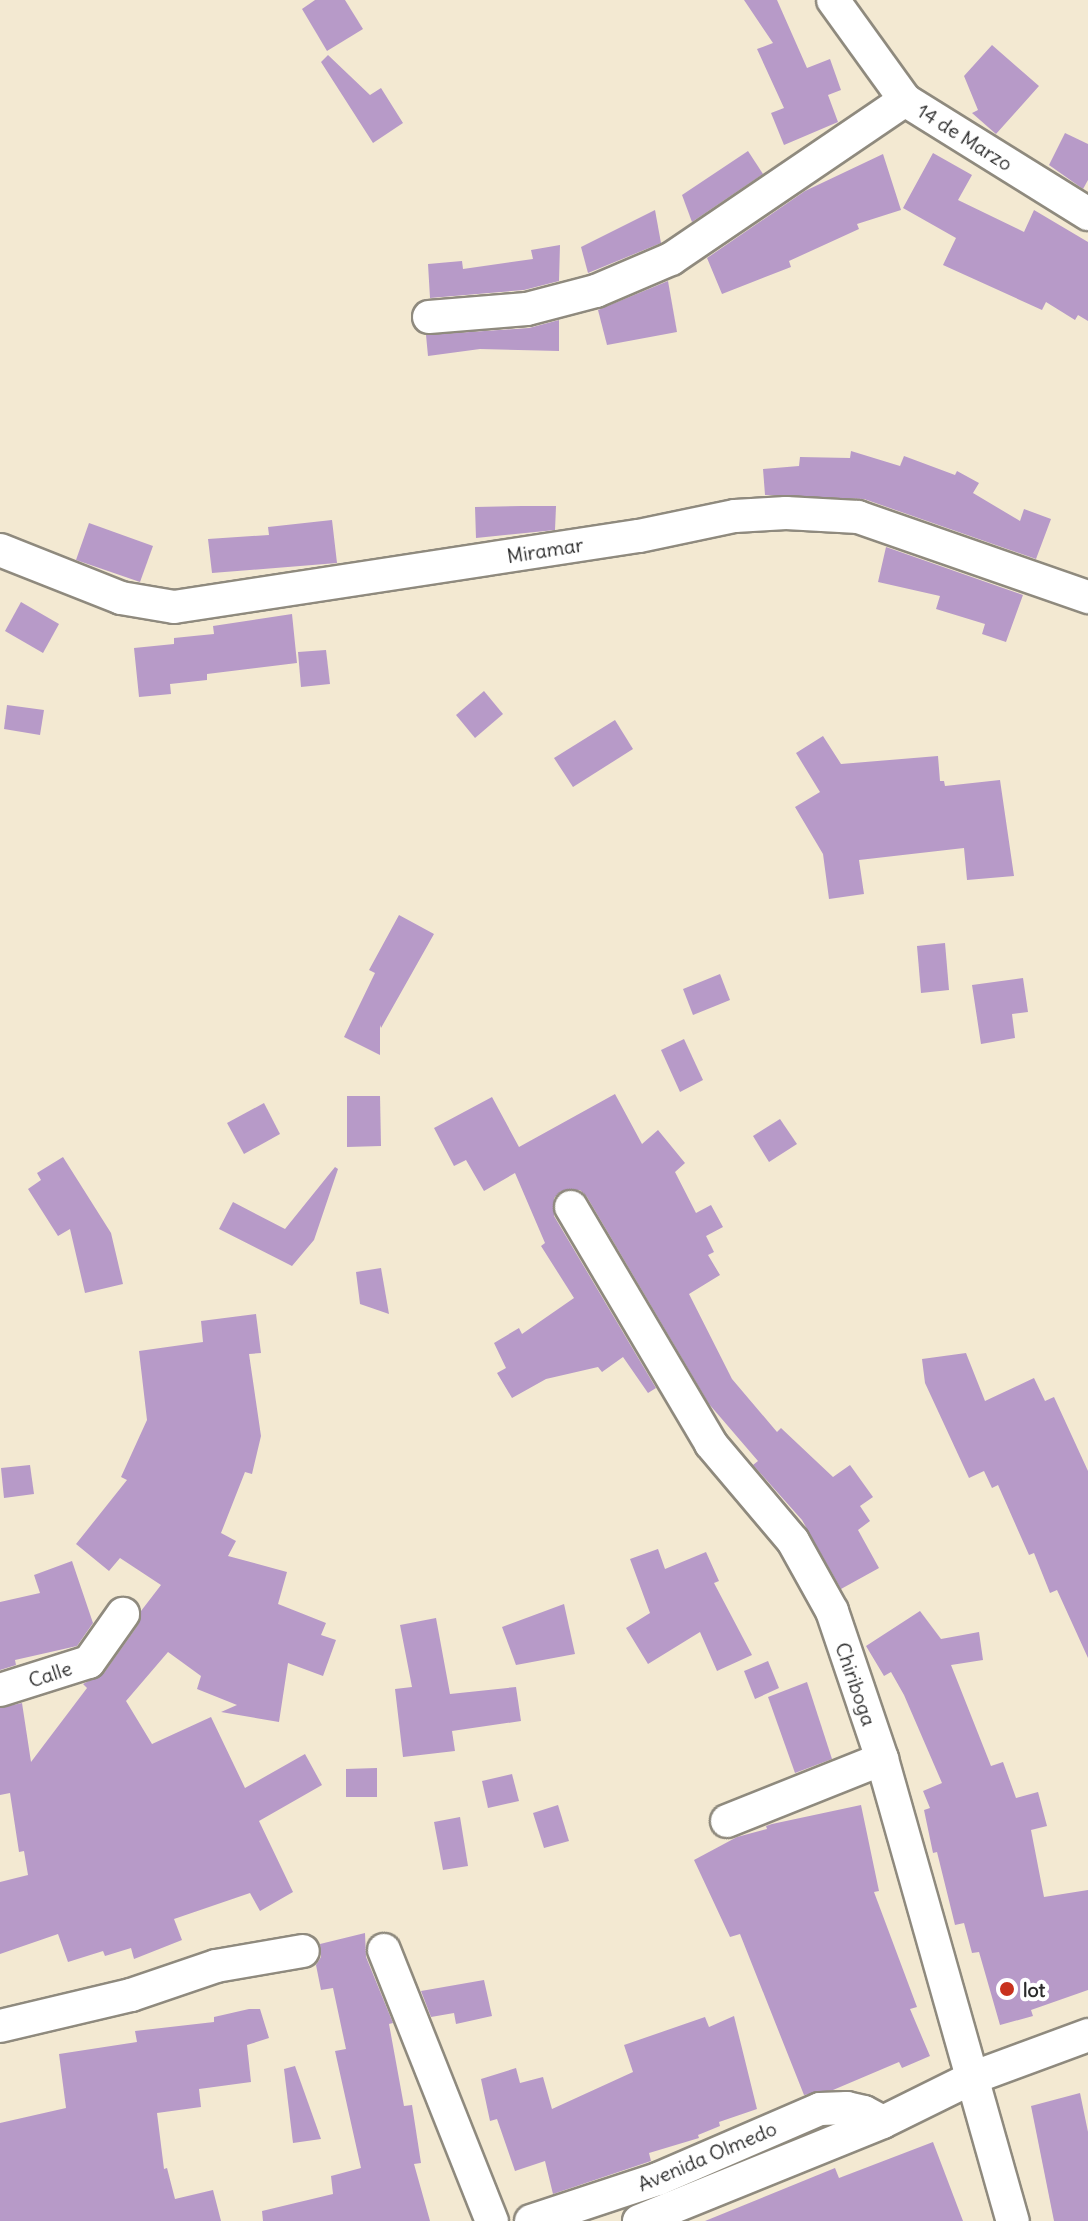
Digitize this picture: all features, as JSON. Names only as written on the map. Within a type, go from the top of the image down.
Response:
[{"type":"street","name":"14 de Marzo","points":[[833,0],[905,100],[1088,214]]},
{"type":"street","points":[[429,317],[527,309],[596,291],[671,259],[905,100]]},
{"type":"street","name":"Miramar","points":[[0,550],[121,598],[174,607],[639,536],[735,516],[801,514],[858,517],[1088,597]]},
{"type":"street","name":"Chiriboga","points":[[571,1207],[711,1444],[793,1541],[832,1611],[882,1759],[1013,2221]]},
{"type":"street","name":"Calle","points":[[0,1690],[89,1662],[123,1614]]},
{"type":"street","points":[[727,1821],[882,1759]]},
{"type":"street","points":[[384,1950],[492,2221]]},
{"type":"street","points":[[0,2026],[131,1995],[216,1966],[303,1951]]},
{"type":"street","name":"Avenida Olmedo","points":[[639,2221],[883,2122],[972,2078],[1088,2035]]},
{"type":"street","name":"Avenida Olmedo","points":[[531,2221],[658,2179],[820,2109],[847,2108],[864,2112],[883,2122]]},
{"type":"building","points":[[315,0],[345,0],[363,29],[327,51],[302,9]]},
{"type":"building","points":[[744,0],[777,0],[807,68],[830,59],[841,90],[828,95],[838,122],[784,145],[771,113],[784,108],[757,49],[773,43]]},
{"type":"building","points":[[992,45],[1039,86],[996,134],[972,113],[978,110],[964,76]]},
{"type":"building","points":[[328,55],[370,95],[381,88],[403,123],[373,143],[321,62]]},
{"type":"building","points":[[1065,133],[1088,144],[1088,180],[1083,189],[1049,165]]},
{"type":"building","points":[[748,151],[763,174],[692,222],[682,195]]},
{"type":"building","points":[[933,153],[972,175],[958,200],[1024,232],[1034,210],[1088,242],[1088,321],[1078,315],[1075,320],[1046,302],[1042,310],[943,265],[956,238],[903,208]]},
{"type":"building","points":[[883,154],[901,210],[857,224],[859,229],[789,261],[791,267],[722,294],[707,258],[805,191]]},
{"type":"building","points":[[655,210],[661,243],[588,273],[581,247]]},
{"type":"building","points":[[560,245],[559,281],[524,290],[430,298],[428,264],[462,261],[463,269],[533,259],[531,250]]},
{"type":"building","points":[[668,281],[677,332],[607,345],[598,310]]},
{"type":"building","points":[[559,320],[559,351],[480,349],[428,356],[426,335],[529,328]]},
{"type":"building","points":[[851,451],[900,466],[904,456],[955,475],[957,471],[979,483],[973,493],[1020,521],[1024,509],[1051,519],[1036,559],[864,499],[765,495],[763,469],[799,466],[800,457],[850,458]]},
{"type":"building","points":[[556,506],[555,530],[476,538],[475,507]]},
{"type":"building","points":[[332,520],[337,563],[212,573],[208,539],[269,535],[268,527]]},
{"type":"building","points":[[89,523],[153,546],[140,582],[76,560]]},
{"type":"building","points":[[886,547],[1023,595],[1006,642],[982,634],[985,624],[936,609],[940,596],[878,582]]},
{"type":"building","points":[[21,602],[59,624],[43,653],[5,631]]},
{"type":"building","points":[[292,614],[297,663],[207,674],[207,680],[170,684],[171,694],[139,697],[134,648],[174,644],[174,638],[214,634],[213,626]]},
{"type":"building","points":[[326,650],[330,684],[301,687],[298,652]]},
{"type":"building","points":[[484,691],[503,714],[475,738],[456,715]]},
{"type":"building","points":[[7,705],[44,710],[40,735],[4,729]]},
{"type":"building","points":[[615,720],[633,749],[573,787],[554,758]]},
{"type":"building","points":[[823,736],[841,764],[938,756],[940,781],[944,781],[945,786],[1000,780],[1014,876],[967,880],[964,848],[859,860],[864,894],[829,899],[823,854],[795,807],[820,792],[796,753]]},
{"type":"building","points":[[399,915],[434,934],[381,1028],[380,1025],[380,1055],[344,1037],[375,973],[369,970]]},
{"type":"building","points":[[945,943],[949,990],[921,993],[917,946]]},
{"type":"building","points":[[720,974],[730,1000],[693,1015],[683,989]]},
{"type":"building","points":[[1023,978],[1028,1012],[1012,1014],[1015,1038],[981,1044],[972,985]]},
{"type":"building","points":[[684,1039],[703,1080],[680,1092],[661,1050]]},
{"type":"building","points":[[615,1094],[642,1144],[658,1130],[685,1163],[675,1172],[696,1213],[711,1205],[723,1227],[706,1236],[714,1252],[708,1255],[720,1275],[689,1294],[732,1379],[777,1432],[781,1428],[833,1477],[850,1465],[873,1497],[860,1506],[870,1521],[858,1530],[879,1568],[841,1589],[802,1520],[753,1465],[758,1461],[709,1404],[580,1190],[561,1191],[554,1198],[554,1216],[656,1388],[648,1393],[623,1357],[602,1372],[598,1367],[546,1379],[512,1398],[497,1373],[506,1368],[494,1343],[519,1328],[522,1334],[574,1298],[541,1246],[545,1243],[515,1173],[484,1191],[466,1160],[454,1166],[434,1128],[492,1097],[519,1147]]},
{"type":"building","points":[[347,1096],[380,1096],[381,1146],[347,1147]]},
{"type":"building","points":[[264,1103],[280,1134],[244,1154],[227,1123]]},
{"type":"building","points":[[780,1119],[797,1144],[769,1162],[753,1136]]},
{"type":"building","points":[[63,1157],[111,1233],[123,1284],[85,1293],[70,1229],[58,1236],[28,1189],[41,1180],[37,1173]]},
{"type":"building","points":[[335,1167],[338,1169],[314,1240],[292,1266],[219,1229],[233,1202],[285,1229]]},
{"type":"building","points":[[381,1268],[389,1314],[360,1304],[356,1272]]},
{"type":"building","points":[[256,1314],[261,1353],[249,1354],[261,1436],[252,1474],[245,1472],[221,1533],[236,1541],[228,1556],[287,1572],[278,1604],[326,1623],[321,1635],[336,1640],[323,1676],[288,1663],[279,1722],[221,1712],[237,1705],[197,1689],[201,1676],[168,1652],[126,1701],[152,1744],[211,1717],[245,1788],[305,1754],[322,1785],[259,1821],[293,1892],[260,1911],[250,1893],[174,1919],[182,1940],[134,1959],[131,1948],[105,1956],[103,1951],[68,1962],[58,1934],[0,1954],[0,1882],[28,1875],[24,1851],[19,1852],[10,1793],[0,1795],[0,1708],[22,1703],[31,1762],[87,1688],[83,1684],[104,1673],[138,1625],[141,1611],[161,1585],[120,1558],[109,1571],[76,1544],[127,1480],[121,1477],[147,1420],[139,1351],[203,1342],[201,1321]]},
{"type":"building","points":[[966,1353],[985,1401],[1034,1378],[1045,1401],[1054,1397],[1088,1471],[1088,1658],[1057,1590],[1050,1593],[1034,1553],[1029,1555],[998,1485],[992,1488],[984,1471],[969,1478],[925,1383],[922,1359]]},
{"type":"building","points":[[30,1465],[34,1494],[4,1498],[1,1468]]},
{"type":"building","points":[[658,1549],[665,1569],[706,1552],[719,1581],[714,1583],[752,1655],[717,1671],[700,1632],[648,1664],[626,1628],[650,1613],[630,1559]]},
{"type":"building","points":[[72,1561],[93,1623],[77,1646],[15,1660],[16,1665],[0,1670],[0,1602],[40,1593],[34,1575]]},
{"type":"building","points":[[564,1604],[575,1654],[516,1665],[502,1627]]},
{"type":"building","points":[[920,1611],[941,1639],[979,1632],[983,1660],[951,1665],[991,1766],[1003,1762],[1016,1798],[1038,1792],[1047,1826],[1031,1830],[1044,1897],[1088,1890],[1088,1990],[1031,2010],[1033,2016],[1000,2025],[979,1952],[972,1953],[964,1923],[955,1925],[937,1852],[933,1853],[924,1810],[930,1808],[923,1791],[942,1783],[904,1695],[891,1672],[884,1676],[866,1646]]},
{"type":"building","points":[[436,1618],[450,1694],[516,1687],[521,1721],[452,1731],[455,1751],[403,1757],[395,1689],[412,1687],[400,1625]]},
{"type":"building","points":[[768,1661],[779,1688],[755,1699],[744,1671]]},
{"type":"building","points":[[807,1682],[832,1759],[795,1773],[768,1697]]},
{"type":"building","points":[[377,1768],[377,1797],[346,1797],[346,1769]]},
{"type":"building","points":[[512,1774],[519,1801],[488,1808],[482,1781]]},
{"type":"building","points":[[558,1805],[569,1841],[544,1848],[533,1813]]},
{"type":"building","points":[[861,1805],[879,1891],[874,1892],[917,2007],[910,2009],[930,2056],[902,2068],[899,2062],[833,2090],[804,2095],[740,1934],[730,1937],[694,1860],[737,1837],[767,1829],[766,1826],[772,1824]]},
{"type":"building","points":[[460,1817],[468,1866],[443,1870],[434,1822]]},
{"type":"building","points":[[365,1933],[366,1957],[393,2023],[389,2024],[404,2106],[412,2105],[421,2163],[414,2164],[430,2221],[263,2221],[262,2211],[333,2194],[331,2176],[361,2168],[335,2051],[346,2049],[333,1988],[321,1990],[316,1965],[321,1957],[320,1944]]},
{"type":"building","points":[[484,1980],[492,2016],[456,2024],[454,2013],[431,2017],[421,1991]]},
{"type":"building","points":[[260,2009],[269,2038],[247,2045],[251,2082],[199,2089],[201,2107],[157,2113],[164,2169],[167,2168],[175,2199],[213,2190],[221,2221],[0,2221],[0,2123],[66,2108],[59,2054],[137,2042],[135,2031],[214,2022],[214,2017]]},
{"type":"building","points":[[734,2016],[757,2109],[719,2122],[720,2126],[698,2135],[699,2138],[649,2153],[651,2161],[553,2194],[545,2161],[515,2171],[497,2119],[490,2121],[481,2079],[516,2068],[520,2083],[543,2077],[552,2109],[633,2072],[624,2045],[705,2017],[709,2027]]},
{"type":"building","points":[[295,2066],[321,2139],[293,2143],[284,2069]]},
{"type":"building","points":[[1080,2093],[1088,2132],[1088,2221],[1054,2221],[1031,2106]]},
{"type":"building","points":[[933,2142],[963,2221],[705,2221],[835,2168],[839,2178]]},
{"type":"place","name":"lot","points":[[1007,1989]]}]
